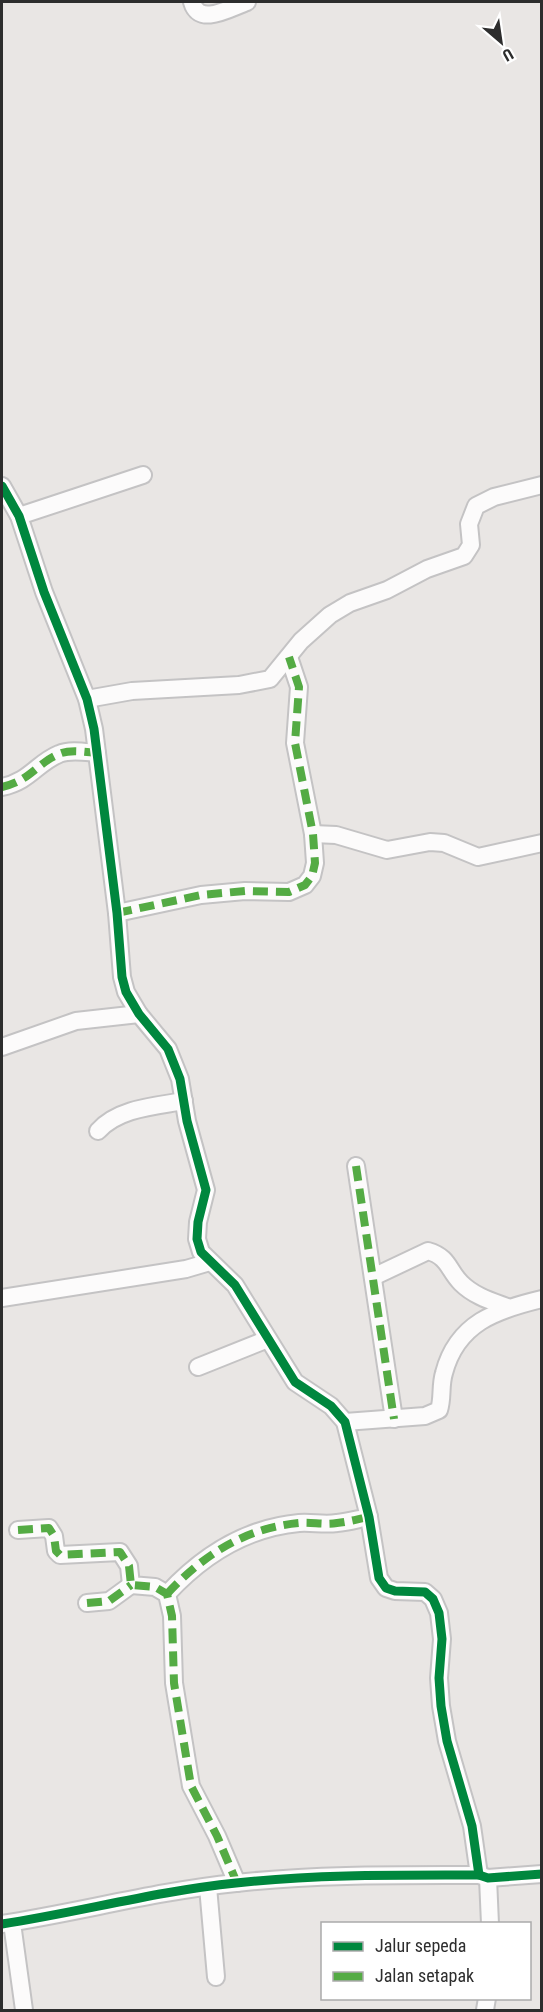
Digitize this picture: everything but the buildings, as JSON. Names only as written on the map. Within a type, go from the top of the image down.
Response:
[{"type":"street","points":[[192,2],[200,15],[207,15],[247,2]]},
{"type":"street","points":[[19,516],[143,475]]},
{"type":"street","points":[[87,699],[132,691],[260,683],[270,679],[317,625],[350,603],[387,590],[427,569],[464,556],[471,545],[469,524],[476,506],[494,497],[542,485]]},
{"type":"street","points":[[2,486],[19,516],[44,592],[87,699],[117,913],[122,976],[126,992],[139,1014],[171,1056],[180,1079],[206,1190],[198,1222],[197,1239],[201,1252],[235,1286],[295,1382],[331,1406],[345,1422],[369,1517],[379,1578],[386,1588],[395,1591],[425,1592],[433,1599],[439,1613],[442,1639],[441,1706],[447,1741],[472,1826],[490,1922]]},
{"type":"street","points":[[117,913],[201,895],[245,891],[289,892],[305,885],[312,876],[315,863],[313,834],[295,743],[299,687],[289,657]]},
{"type":"street","points":[[2,787],[27,778],[58,754],[73,751],[96,753]]},
{"type":"street","points":[[313,834],[336,835],[387,850],[430,842],[444,843],[478,857],[542,843]]},
{"type":"street","points":[[2,1047],[76,1021],[139,1014]]},
{"type":"street","points":[[98,1131],[104,1124],[123,1115],[184,1101]]},
{"type":"street","points":[[356,1166],[394,1419]]},
{"type":"street","points":[[373,1277],[428,1251],[441,1255],[461,1283],[475,1293],[507,1307]]},
{"type":"street","points":[[2,1298],[186,1269],[210,1262]]},
{"type":"street","points":[[345,1422],[425,1416],[439,1410],[447,1363],[462,1336],[475,1323],[507,1307],[542,1299]]},
{"type":"street","points":[[198,1367],[268,1339]]},
{"type":"street","points":[[167,1594],[206,1556],[260,1530],[300,1523],[337,1523],[369,1517]]},
{"type":"street","points":[[18,1530],[49,1528],[54,1536],[56,1551],[60,1555],[120,1552],[129,1566],[131,1585]]},
{"type":"street","points":[[87,1603],[109,1601],[131,1585],[155,1587],[167,1594],[172,1616],[174,1683],[191,1786],[217,1836],[237,1883]]},
{"type":"street","points":[[24,2010],[7,1923],[145,1895],[237,1883],[370,1875],[483,1877],[542,1874]]},
{"type":"street","points":[[208,1887],[216,1977]]},
{"type":"marked path","points":[[117,913],[201,895],[245,891],[289,892],[305,885],[312,876],[315,863],[313,834],[295,743],[299,687],[289,657]]},
{"type":"marked path","points":[[2,787],[20,781],[63,752],[97,753]]},
{"type":"marked path","points":[[356,1166],[394,1419]]},
{"type":"marked path","points":[[167,1594],[195,1567],[243,1537],[279,1526],[299,1523],[332,1524],[369,1517]]},
{"type":"marked path","points":[[18,1530],[49,1528],[54,1536],[56,1551],[60,1555],[120,1552],[129,1566],[131,1585],[155,1587],[167,1594],[172,1616],[174,1683],[191,1786],[217,1836],[237,1883]]},
{"type":"marked path","points":[[87,1603],[109,1601],[131,1585]]},
{"type":"cycle path","points":[[2,486],[19,516],[44,592],[87,699],[94,729],[117,913],[122,977],[126,992],[139,1014],[168,1049],[180,1079],[187,1121],[206,1190],[198,1222],[197,1239],[201,1252],[235,1285],[295,1382],[331,1406],[345,1422],[369,1517],[379,1578],[386,1588],[395,1591],[425,1592],[433,1599],[439,1613],[442,1639],[439,1678],[441,1706],[447,1741],[472,1826],[479,1875]]},
{"type":"cycle path","points":[[2,1924],[177,1891],[266,1880],[388,1875],[479,1875],[488,1878],[542,1874]]}]
